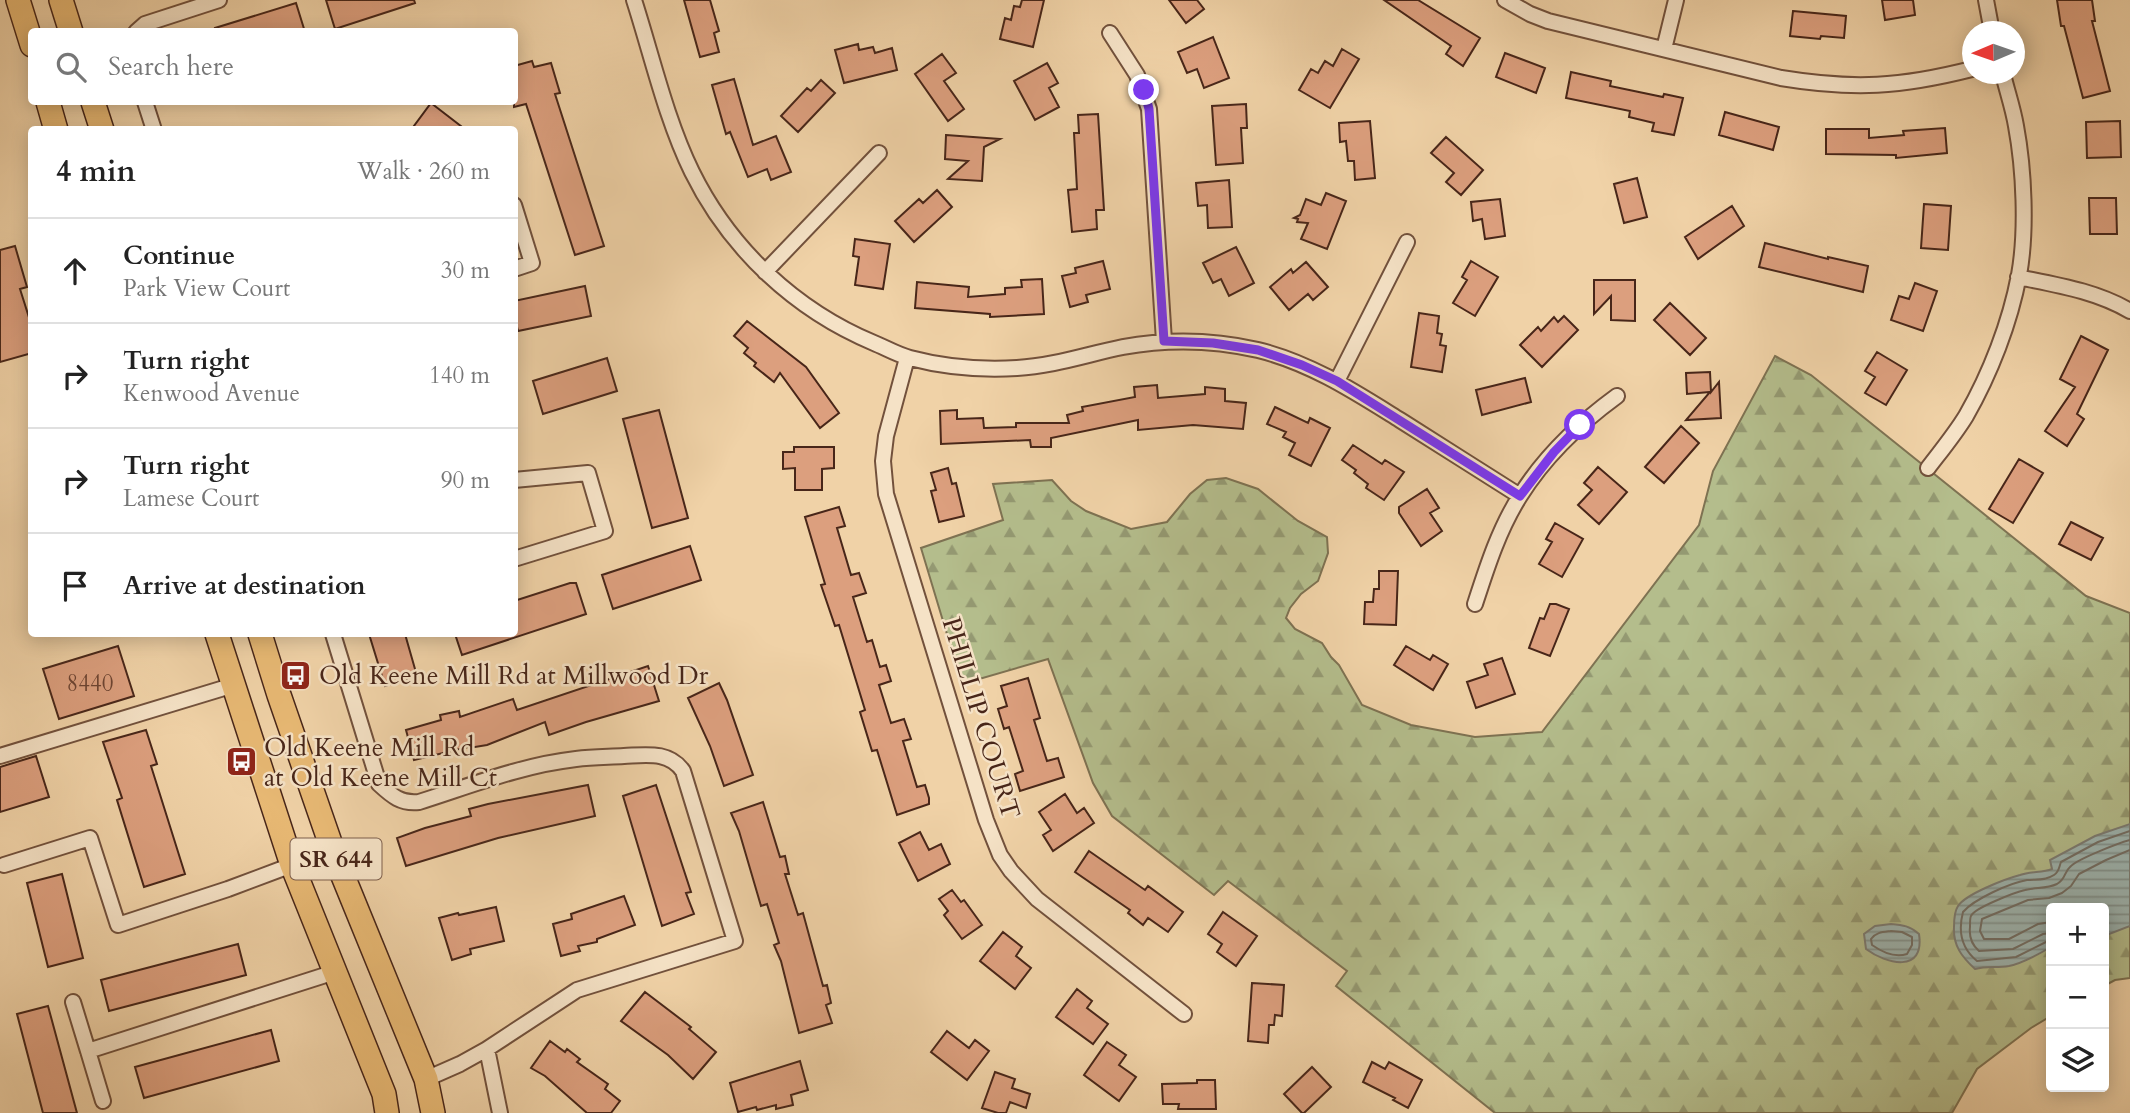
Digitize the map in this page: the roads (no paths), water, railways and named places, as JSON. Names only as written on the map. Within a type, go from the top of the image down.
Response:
[{"type":"main road","points":[[18,0],[28,33]]},
{"type":"main road","points":[[61,0],[70,28]]},
{"type":"main road","points":[[49,105],[55,126]]},
{"type":"main road","points":[[94,105],[101,126]]},
{"type":"main road","name":"SR 644","points":[[218,637],[292,865],[384,1094],[387,1113]]},
{"type":"main road","name":"SR 644","points":[[261,637],[334,854],[426,1079],[433,1113]]},
{"type":"street","points":[[140,28],[145,24],[219,0]]},
{"type":"street","points":[[634,0],[676,135],[710,206],[729,233],[765,272],[791,295],[828,321],[907,358],[980,368],[1018,368],[1056,363],[1123,347],[1164,341],[1213,343],[1258,350],[1302,365],[1337,381],[1520,496]]},
{"type":"street","points":[[1505,0],[1530,14],[1548,20],[1781,78],[1849,86],[1881,86],[1910,83],[1962,71]]},
{"type":"street","points":[[1664,49],[1676,0]]},
{"type":"street","points":[[1986,0],[1990,21]]},
{"type":"street","points":[[1110,33],[1137,75],[1149,109],[1164,341]]},
{"type":"street","points":[[1928,468],[1965,417],[1984,381],[2004,328],[2018,277],[2023,225],[2021,165],[2016,125],[2006,84]]},
{"type":"street","points":[[146,105],[153,126]]},
{"type":"street","points":[[765,272],[879,153]]},
{"type":"street","points":[[518,218],[532,263],[518,268]]},
{"type":"street","points":[[1337,381],[1407,242]]},
{"type":"street","points":[[2018,277],[2084,291],[2110,300],[2130,311]]},
{"type":"street","name":"PHILLIP COURT","points":[[907,358],[886,436],[883,461],[886,494],[986,820],[1000,855],[1037,900],[1184,1014]]},
{"type":"street","points":[[1475,604],[1493,551],[1520,496],[1554,452],[1590,416],[1617,396]]},
{"type":"street","points":[[518,480],[588,473],[605,531],[518,558]]},
{"type":"street","points":[[334,637],[379,783],[393,797],[408,803],[540,765],[577,758],[653,755],[670,758],[678,763],[683,771],[735,941],[577,990],[487,1049],[426,1079]]},
{"type":"street","points":[[0,756],[234,685]]},
{"type":"street","points":[[4,865],[90,838],[118,925],[292,865]]},
{"type":"street","points":[[88,1051],[335,972]]},
{"type":"street","points":[[73,1002],[103,1101]]},
{"type":"street","points":[[487,1049],[500,1113]]},
{"type":"water","points":[[2130,824],[2130,926],[2109,934],[2109,903],[2046,903],[2046,950],[2009,966],[1975,969],[1962,955],[1955,940],[1954,916],[1962,901],[2005,880],[2052,869],[2050,860],[2095,836]]},
{"type":"water","points":[[1875,926],[1906,926],[1919,934],[1919,947],[1910,960],[1902,962],[1884,959],[1866,949],[1864,934]]},
{"type":"place","name":"Old Keene Mill Rd at Millwood Dr","points":[[296,675]]},
{"type":"place","name":"Old Keene Mill Rd at Old Keene Mill Ct","points":[[241,762]]}]
